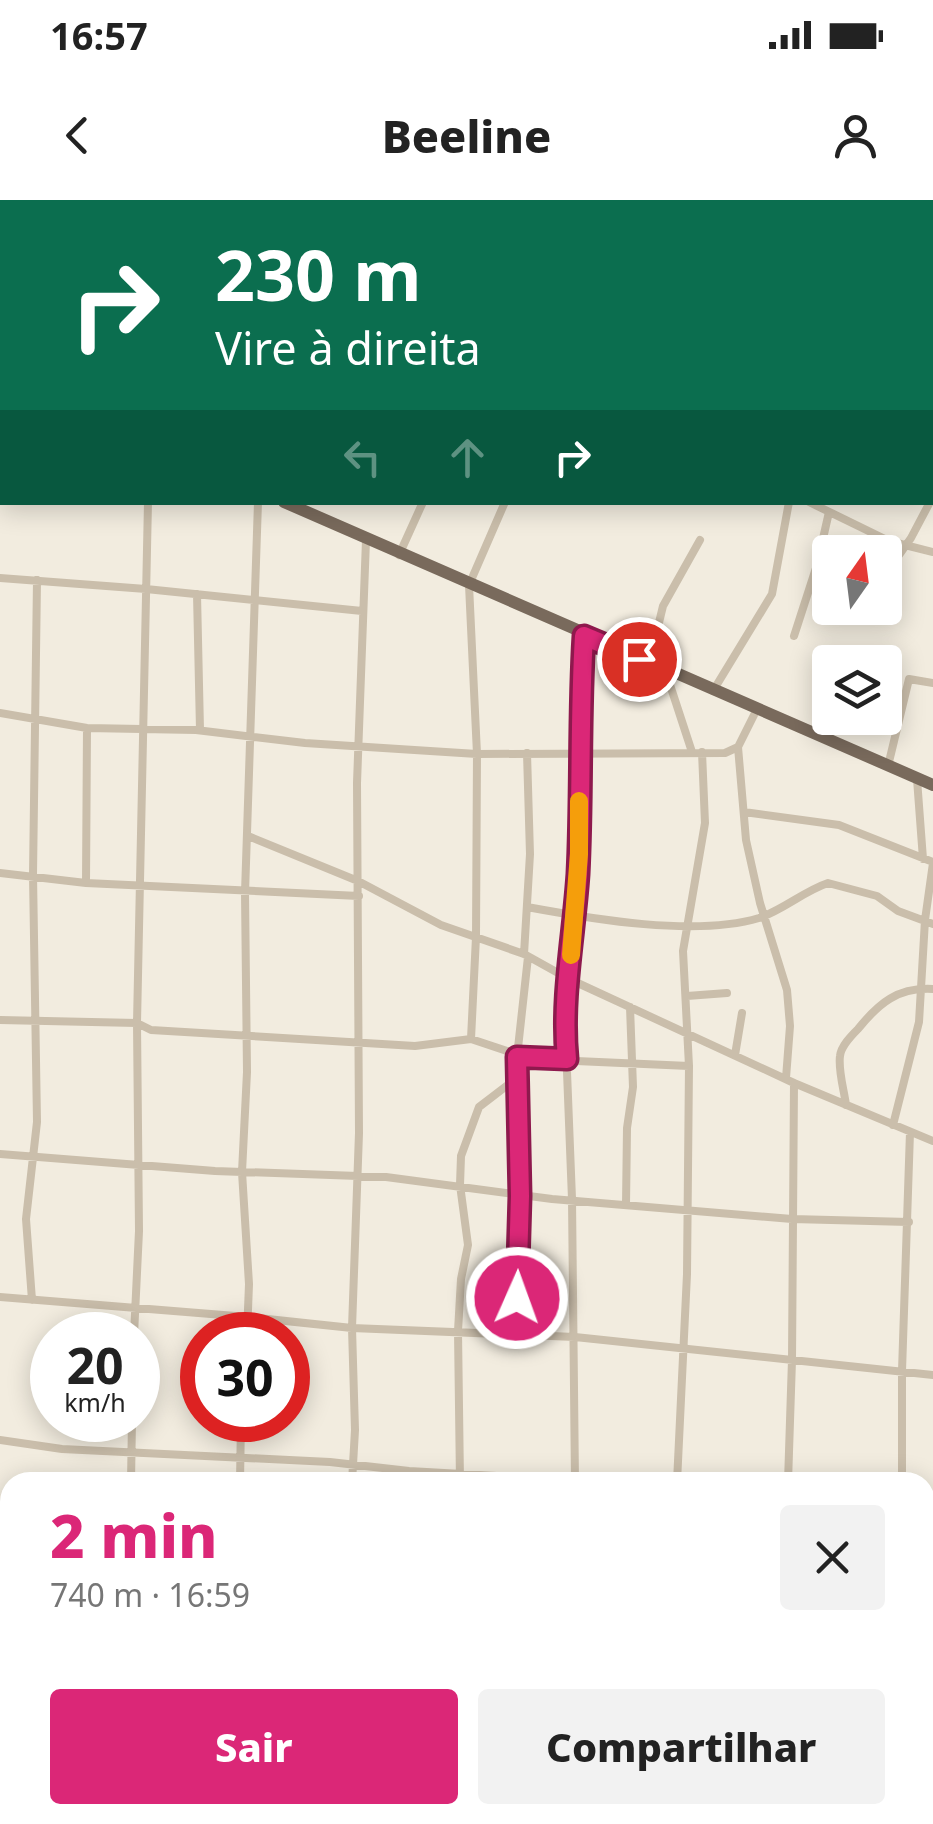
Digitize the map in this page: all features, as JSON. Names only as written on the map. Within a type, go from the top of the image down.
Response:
[{"type":"main road","points":[[290,505],[933,785]]},
{"type":"street","points":[[134,1312],[148,505]]},
{"type":"street","points":[[248,1312],[242,1172],[245,892],[258,505]]},
{"type":"street","points":[[400,555],[422,505]]},
{"type":"street","points":[[471,1039],[476,937],[476,754],[468,585],[504,505]]},
{"type":"street","points":[[713,691],[772,594],[788,505]]},
{"type":"street","points":[[814,505],[878,535]]},
{"type":"street","points":[[902,546],[911,538],[929,505]]},
{"type":"street","points":[[794,636],[829,512]]},
{"type":"street","points":[[351,1472],[358,1176],[358,746],[366,540]]},
{"type":"street","points":[[678,1472],[685,1350],[689,1066],[683,952],[706,804],[698,752],[656,649],[658,621],[700,540]]},
{"type":"street","points":[[902,546],[933,552]]},
{"type":"street","points":[[0,578],[362,612]]},
{"type":"street","points":[[32,1300],[26,1219],[38,1122],[33,875],[37,580]]},
{"type":"street","points":[[197,594],[200,730]]},
{"type":"street","points":[[575,1472],[567,1059],[584,636]]},
{"type":"street","points":[[888,766],[910,679],[933,683]]},
{"type":"street","points":[[757,709],[738,747],[746,840],[787,990],[790,1026],[792,1360],[788,1472]]},
{"type":"street","points":[[0,713],[87,728],[200,730],[476,754],[725,753],[738,747]]},
{"type":"street","points":[[86,883],[87,728]]},
{"type":"street","points":[[516,1333],[520,1196],[517,1057],[526,956],[530,798],[527,752]]},
{"type":"street","points":[[917,778],[923,859]]},
{"type":"street","points":[[744,812],[839,825],[933,862],[919,1022],[893,1124]]},
{"type":"street","points":[[248,836],[358,881],[441,925],[526,956],[687,1034],[933,1142]]},
{"type":"street","points":[[0,873],[86,883],[360,896]]},
{"type":"street","points":[[527,908],[689,926],[739,923],[764,916],[828,883],[877,896],[898,911],[929,922]]},
{"type":"street","points":[[846,1104],[840,1054],[848,1041],[884,1002],[901,992],[933,989]]},
{"type":"street","points":[[688,996],[727,993]]},
{"type":"street","points":[[626,1205],[633,1062],[630,1007]]},
{"type":"street","points":[[734,1055],[742,1012]]},
{"type":"street","points":[[0,1020],[136,1023],[150,1030],[424,1046],[471,1039],[517,1057],[689,1066]]},
{"type":"street","points":[[460,1472],[458,1331],[460,1278],[468,1245],[460,1185],[461,1156],[473,1116],[496,1091],[517,1078]]},
{"type":"street","points":[[902,1472],[910,1132]]},
{"type":"street","points":[[0,1154],[242,1172],[358,1176],[460,1185],[520,1196],[792,1219],[909,1222]]},
{"type":"street","points":[[0,1297],[185,1312]]},
{"type":"street","points":[[310,1324],[575,1337],[933,1375]]},
{"type":"street","points":[[0,1440],[62,1449],[351,1464],[413,1472]]},
{"type":"street","points":[[131,1442],[131,1472]]},
{"type":"street","points":[[240,1442],[240,1472]]},
{"type":"slow traffic","points":[[571,955],[579,801]]},
{"type":"route","points":[[517,1298],[517,1057],[567,1059],[567,998],[579,854],[584,636],[639,659]]}]
